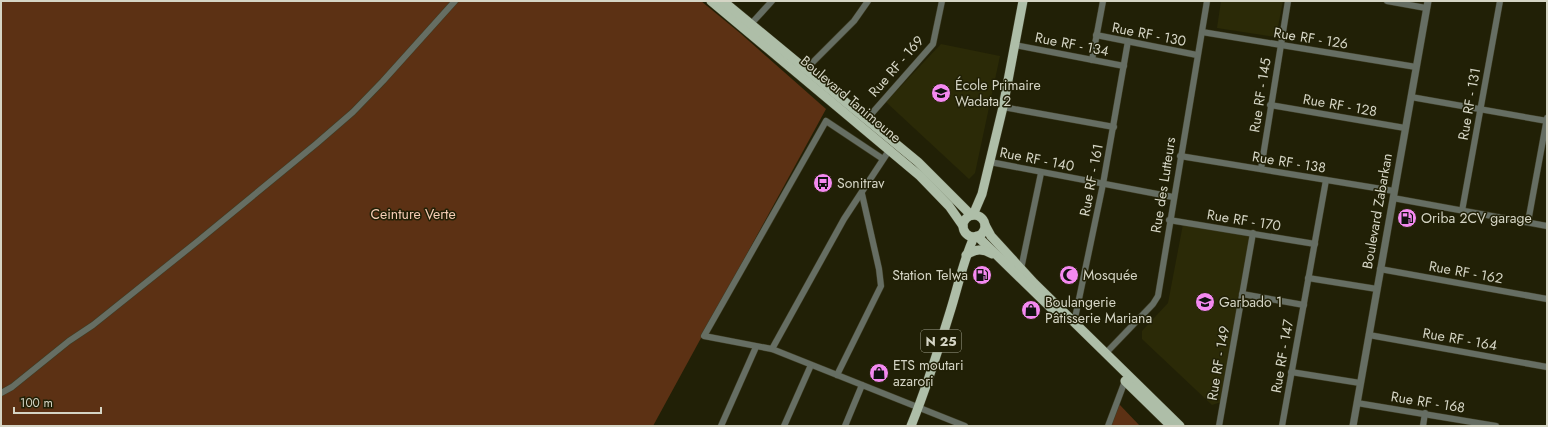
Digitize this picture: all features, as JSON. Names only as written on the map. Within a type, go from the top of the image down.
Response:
[{"type":"main road","name":"Boulevard Tanimoune","points":[[711,1],[805,70],[918,162],[972,215]]},
{"type":"main road","name":"Boulevard Tanimoune","points":[[723,1],[751,24],[763,39],[933,188],[959,218],[964,229]]},
{"type":"main road","points":[[966,255],[964,229],[965,219],[972,215],[982,194],[1003,107],[1023,1]]},
{"type":"main road","points":[[966,255],[976,236],[982,233],[984,222],[982,194]]},
{"type":"main road","points":[[972,215],[979,216],[984,222],[991,236],[1021,269],[1105,354],[1180,426]]},
{"type":"main road","points":[[964,229],[969,235],[976,236],[1000,258],[1171,426]]},
{"type":"main road","points":[[966,255],[974,250],[981,250],[1000,258]]},
{"type":"main road","name":"N 25","points":[[911,426],[919,408],[950,312],[966,255]]},
{"type":"street","points":[[1,393],[93,324],[198,242],[316,144],[383,82],[455,1]]},
{"type":"street","points":[[751,24],[772,1]]},
{"type":"street","points":[[805,70],[854,21],[868,1]]},
{"type":"street","name":"Rue RF - 169","points":[[866,120],[933,44],[942,1]]},
{"type":"street","points":[[1092,60],[1103,1]]},
{"type":"street","name":"Rue des Lutteurs","points":[[1105,354],[1156,300],[1207,1]]},
{"type":"street","name":"Rue RF - 145","points":[[1261,169],[1270,105],[1288,1]]},
{"type":"street","points":[[1386,1],[1427,4]]},
{"type":"street","name":"Rue RF - 131","points":[[1462,210],[1500,1]]},
{"type":"street","name":"Boulevard Zabarkan","points":[[1353,426],[1427,4]]},
{"type":"street","name":"Rue RF - 126","points":[[1202,32],[1416,67]]},
{"type":"street","name":"Rue RF - 130","points":[[1096,36],[1197,55]]},
{"type":"street","name":"Rue RF - 161","points":[[1074,323],[1114,127],[1128,41]]},
{"type":"street","name":"Rue RF - 134","points":[[1015,45],[1124,66]]},
{"type":"street","points":[[1411,97],[1547,121]]},
{"type":"street","name":"Rue RF - 128","points":[[1270,105],[1405,128]]},
{"type":"street","points":[[1003,107],[1114,127]]},
{"type":"street","points":[[1528,222],[1547,118]]},
{"type":"street","points":[[883,160],[826,121],[704,336],[723,338],[756,347],[772,349],[965,426]]},
{"type":"street","points":[[772,349],[844,219],[862,194],[890,149]]},
{"type":"street","name":"Rue RF - 138","points":[[1180,156],[1326,180],[1462,210],[1547,226]]},
{"type":"street","name":"Rue RF - 140","points":[[990,162],[1041,173],[1173,197]]},
{"type":"street","points":[[1021,269],[1041,173]]},
{"type":"street","name":"Rue RF - 147","points":[[1282,426],[1326,180]]},
{"type":"street","points":[[837,375],[881,286],[879,269],[862,194]]},
{"type":"street","name":"Rue RF - 170","points":[[1169,220],[1314,244]]},
{"type":"street","name":"Rue RF - 149","points":[[1219,426],[1253,233]]},
{"type":"street","name":"Rue RF - 162","points":[[1380,269],[1547,299]]},
{"type":"street","points":[[1308,278],[1377,289]]},
{"type":"street","points":[[1242,294],[1304,305]]},
{"type":"street","name":"Rue RF - 164","points":[[1369,335],[1547,367]]},
{"type":"street","points":[[721,426],[756,347]]},
{"type":"street","points":[[784,426],[811,365]]},
{"type":"street","points":[[1292,372],[1360,383]]},
{"type":"street","points":[[1108,426],[1125,381]]},
{"type":"street","points":[[845,426],[862,385]]},
{"type":"street","name":"Rue RF - 168","points":[[1357,403],[1425,413],[1496,426]]},
{"type":"street","points":[[1423,426],[1425,413]]},
{"type":"shaded area","points":[[1221,1],[1283,1],[1276,37],[1217,28]]},
{"type":"shaded area","name":"École Primaire Wadata 2","points":[[941,44],[1000,56],[975,173],[969,179],[886,102]]},
{"type":"shaded area","points":[[1183,224],[1251,235],[1221,402],[1212,405],[1142,339],[1142,331],[1168,303]]},
{"type":"green space","name":"Ceinture Verte","points":[[1,1],[701,1],[740,33],[826,109],[653,426],[1,426]]},
{"type":"green space","points":[[1119,404],[1140,426],[1111,426]]},
{"type":"place","name":"École Primaire Wadata 2","points":[[941,93]]},
{"type":"place","name":"Sonitrav","points":[[823,183]]},
{"type":"place","name":"Oriba 2CV garage","points":[[1407,218]]},
{"type":"place","name":"Station Telwa","points":[[982,275]]},
{"type":"place","name":"Mosquée","points":[[1069,275]]},
{"type":"place","name":"Garbado 1","points":[[1205,302]]},
{"type":"place","name":"Boulangerie Pâtisserie Mariana","points":[[1031,310]]},
{"type":"place","name":"ETS moutari azarori","points":[[879,373]]}]
